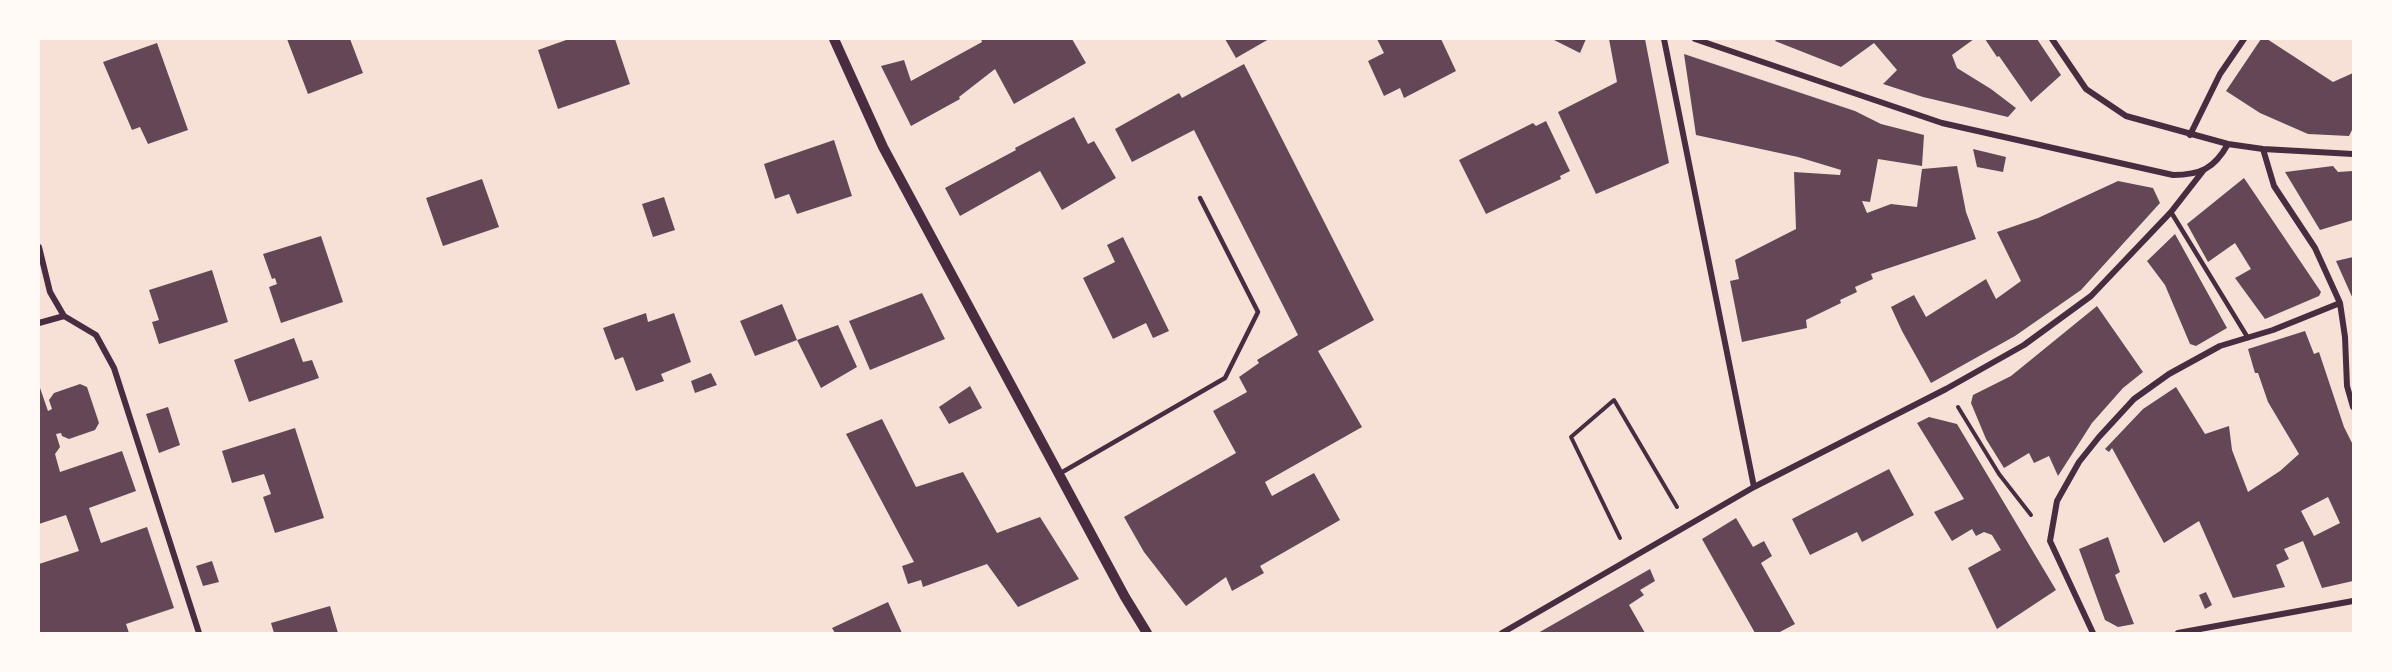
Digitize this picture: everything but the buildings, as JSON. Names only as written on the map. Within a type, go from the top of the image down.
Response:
[{"type":"street","points":[[834,39],[888,157],[1125,597],[1147,633]]},
{"type":"street","points":[[1664,39],[1754,487]]},
{"type":"street","points":[[1695,39],[1942,123],[2173,176],[2190,175],[2203,171]]},
{"type":"street","points":[[2052,39],[2086,89],[2126,116],[2228,144],[2264,149],[2353,154]]},
{"type":"street","points":[[2190,135],[2220,74],[2244,39]]},
{"type":"street","points":[[1502,633],[1754,487],[1946,389],[2024,345],[2091,296],[2171,213],[2203,171],[2220,158],[2228,144]]},
{"type":"street","points":[[2264,149],[2274,186],[2315,248],[2340,303],[2345,337],[2347,386],[2353,407]]},
{"type":"street","points":[[39,247],[50,292],[64,316],[96,335],[114,368],[199,633]]},
{"type":"street","points":[[2093,633],[2050,541],[2057,501],[2079,462],[2099,436],[2134,399],[2169,374],[2210,352],[2340,303]]},
{"type":"street","points":[[39,323],[64,316]]},
{"type":"street","points":[[2178,633],[2353,601]]},
{"type":"lane","points":[[1059,474],[1225,378],[1258,312],[1200,198]]},
{"type":"lane","points":[[2171,213],[2247,338]]},
{"type":"path","points":[[1946,389],[1999,474],[2050,541]]},
{"type":"path","points":[[1630,559],[1571,437],[1614,400],[1688,525]]}]
